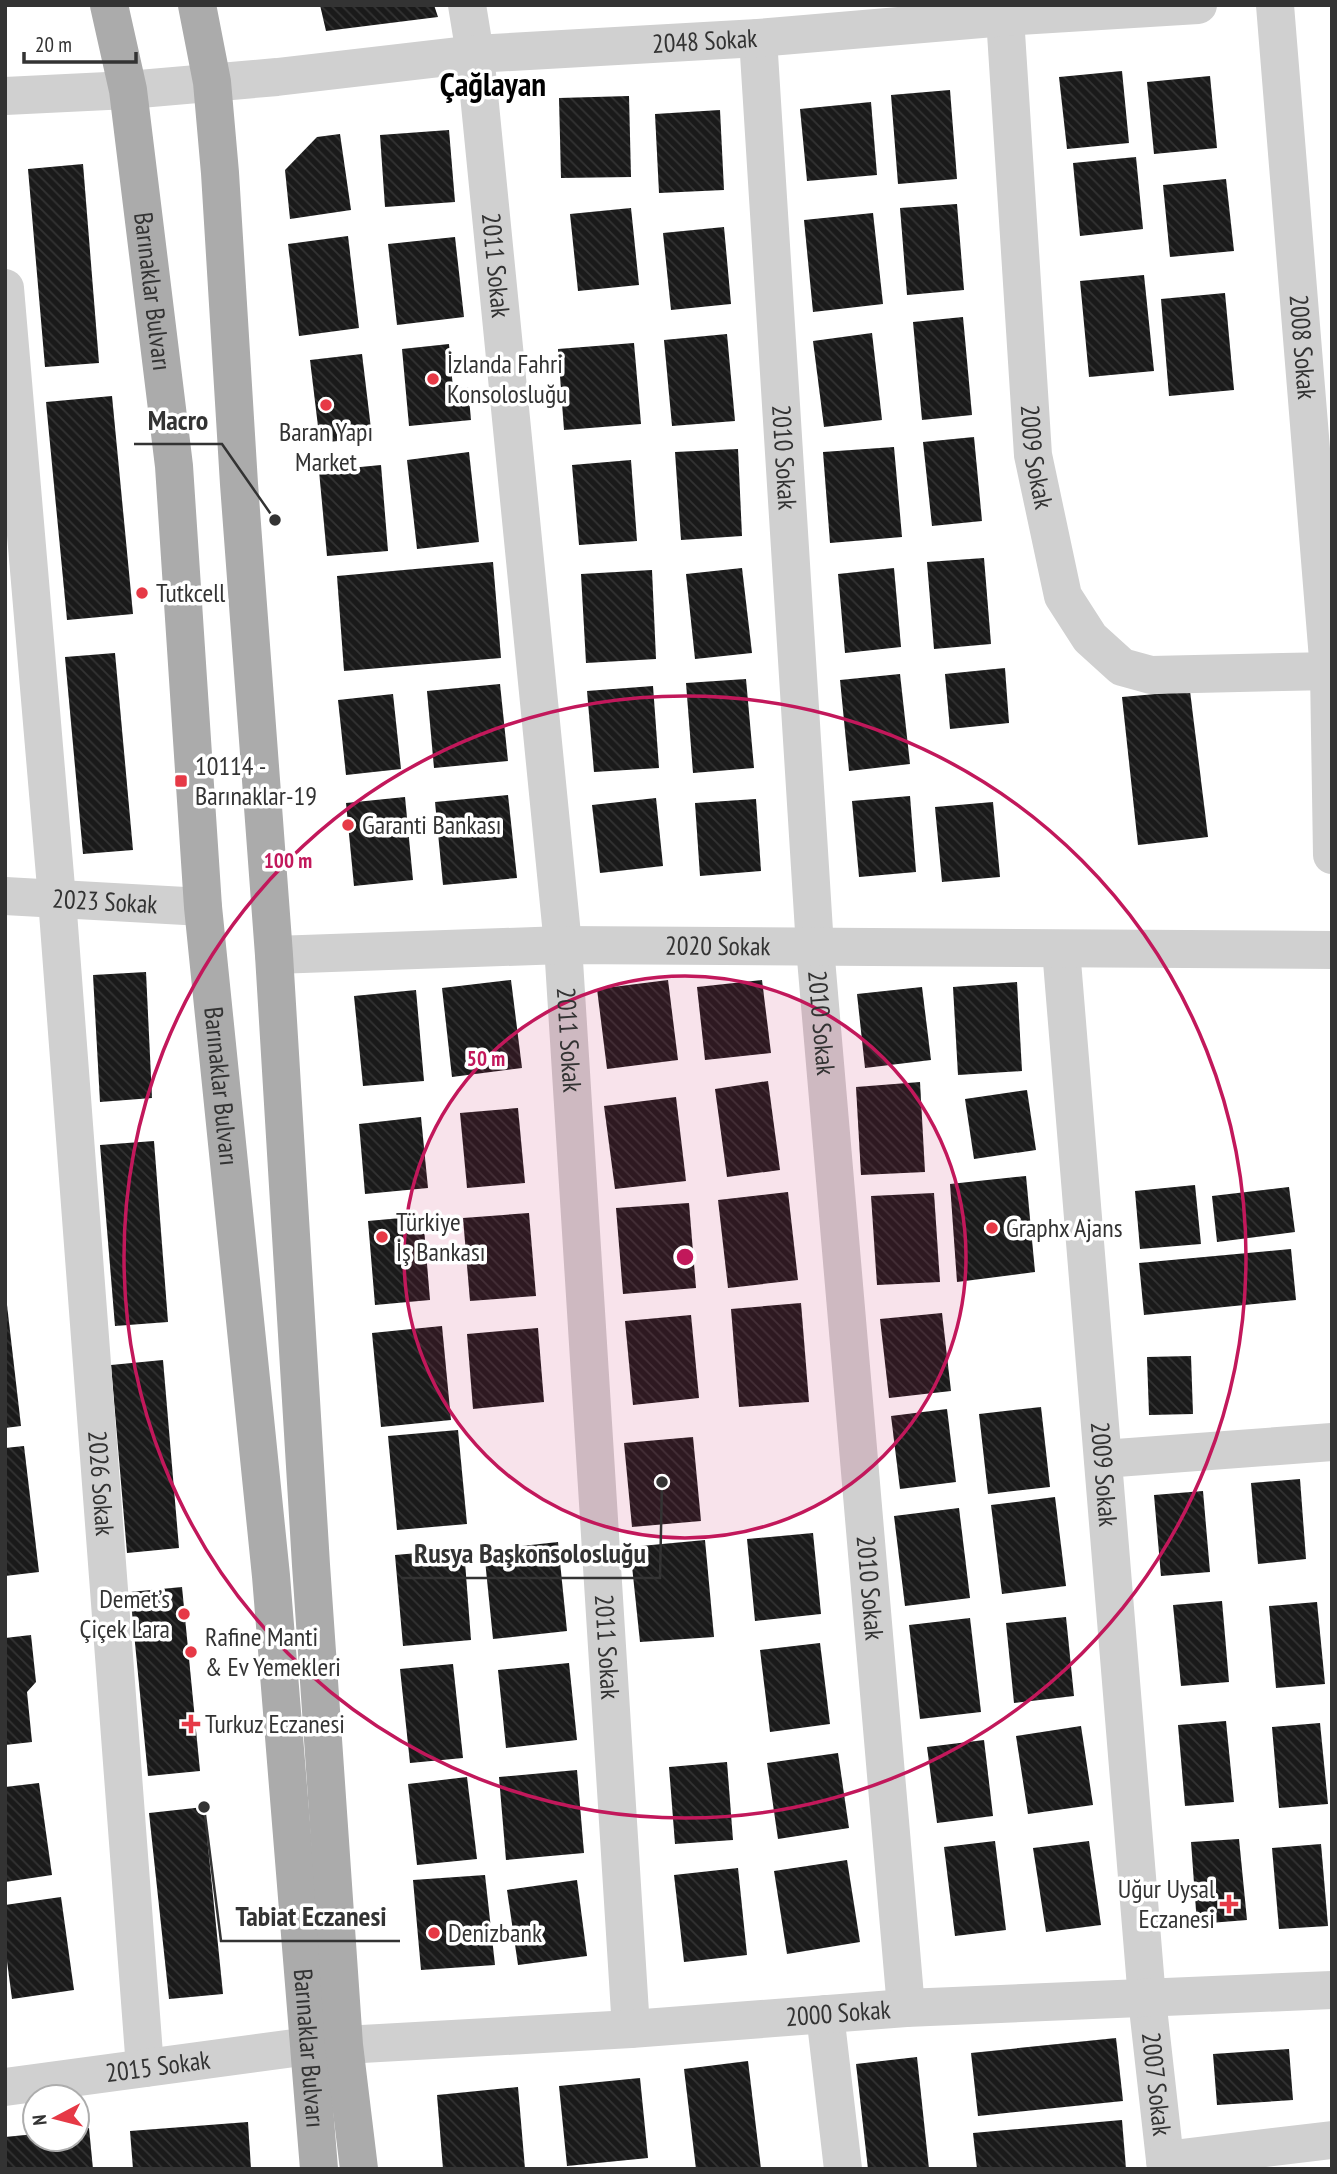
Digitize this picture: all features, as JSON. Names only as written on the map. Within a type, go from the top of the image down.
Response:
[{"type":"main road","name":"Barınaklar Bulvarı","points":[[109,5],[128,90],[174,466],[203,907],[271,1576],[326,2046],[359,2169]]},
{"type":"main road","name":"Barınaklar Bulvarı","points":[[197,5],[212,82],[220,173],[239,484],[274,955],[311,1565],[326,2046],[320,2169]]},
{"type":"street","name":"2011 Sokak","points":[[467,5],[475,54],[563,945],[631,2029]]},
{"type":"street","name":"2048 Sokak","points":[[5,96],[128,90],[475,54],[758,38],[794,20],[1005,17],[1198,5]]},
{"type":"street","name":"2008 Sokak","points":[[1275,5],[1330,671],[1332,855]]},
{"type":"street","name":"2009 Sokak","points":[[1005,17],[1033,455],[1063,596],[1090,638],[1122,667],[1151,675],[1330,671]]},
{"type":"street","name":"2010 Sokak","points":[[758,38],[815,947],[906,2008]]},
{"type":"street","name":"2026 Sokak","points":[[5,288],[57,899],[145,2068]]},
{"type":"street","name":"2023 Sokak","points":[[5,896],[203,907]]},
{"type":"street","name":"2020 Sokak","points":[[274,955],[563,945],[1332,950]]},
{"type":"street","name":"2009 Sokak","points":[[1062,949],[1147,1999]]},
{"type":"street","points":[[1103,1459],[1332,1442]]},
{"type":"street","name":"2000 Sokak","points":[[326,2046],[631,2029],[906,2008],[1332,1990]]},
{"type":"street","name":"2007 Sokak","points":[[1147,1999],[1165,2164]]},
{"type":"street","points":[[825,2014],[843,2169]]},
{"type":"street","name":"2015 Sokak","points":[[5,2087],[326,2046]]},
{"type":"street","points":[[1165,2164],[1332,2140]]},
{"type":"building","points":[[320,5],[434,5],[438,17],[326,31]]},
{"type":"building","points":[[1122,71],[1129,143],[1067,149],[1059,77]]},
{"type":"building","points":[[1210,76],[1217,148],[1154,154],[1147,82]]},
{"type":"building","points":[[950,90],[957,179],[898,184],[891,95]]},
{"type":"building","points":[[629,96],[631,177],[561,178],[559,98]]},
{"type":"building","points":[[871,102],[877,175],[807,181],[800,109]]},
{"type":"building","points":[[720,110],[724,190],[659,193],[655,114]]},
{"type":"building","points":[[449,130],[455,202],[385,207],[380,135]]},
{"type":"building","points":[[340,134],[351,210],[290,219],[285,170],[317,137]]},
{"type":"building","points":[[1136,157],[1143,229],[1080,236],[1073,163]]},
{"type":"building","points":[[83,164],[99,363],[45,367],[28,169]]},
{"type":"building","points":[[1226,179],[1234,251],[1170,257],[1163,185]]},
{"type":"building","points":[[957,204],[964,290],[907,295],[900,208]]},
{"type":"building","points":[[631,208],[639,285],[578,291],[570,214]]},
{"type":"building","points":[[873,213],[883,304],[813,312],[804,220]]},
{"type":"building","points":[[724,227],[731,304],[671,310],[663,233]]},
{"type":"building","points":[[348,236],[359,328],[299,336],[288,244]]},
{"type":"building","points":[[455,237],[464,317],[397,325],[388,244]]},
{"type":"building","points":[[1144,275],[1154,371],[1089,377],[1080,281]]},
{"type":"building","points":[[1225,293],[1234,390],[1169,396],[1161,299]]},
{"type":"building","points":[[963,317],[972,415],[922,420],[913,322]]},
{"type":"building","points":[[872,333],[882,420],[824,427],[813,341]]},
{"type":"building","points":[[727,334],[735,421],[672,426],[664,340]]},
{"type":"building","points":[[634,343],[641,424],[564,430],[558,349]]},
{"type":"building","points":[[449,344],[453,388],[468,387],[471,420],[409,426],[402,349]]},
{"type":"building","points":[[362,354],[372,437],[320,443],[310,360]]},
{"type":"building","points":[[112,396],[133,614],[67,620],[46,402]]},
{"type":"building","points":[[974,437],[982,521],[932,526],[923,442]]},
{"type":"building","points":[[894,447],[902,537],[830,543],[823,452]]},
{"type":"building","points":[[738,449],[742,536],[681,540],[675,452]]},
{"type":"building","points":[[469,452],[479,542],[417,549],[407,460]]},
{"type":"building","points":[[631,460],[637,541],[579,545],[572,465]]},
{"type":"building","points":[[381,465],[388,551],[327,556],[319,471]]},
{"type":"building","points":[[984,558],[991,644],[934,649],[927,562]]},
{"type":"building","points":[[493,562],[501,658],[344,671],[337,576]]},
{"type":"building","points":[[742,568],[752,653],[695,659],[686,574]]},
{"type":"building","points":[[894,568],[901,647],[845,653],[838,574]]},
{"type":"building","points":[[652,570],[656,659],[586,663],[581,574]]},
{"type":"building","points":[[115,653],[133,850],[83,854],[65,657]]},
{"type":"building","points":[[1005,668],[1009,723],[950,729],[945,674]]},
{"type":"building","points":[[900,674],[910,764],[849,771],[840,680]]},
{"type":"building","points":[[746,679],[754,768],[693,773],[686,683]]},
{"type":"building","points":[[500,684],[508,761],[434,768],[427,691]]},
{"type":"building","points":[[653,686],[659,768],[594,772],[587,691]]},
{"type":"building","points":[[1190,691],[1208,837],[1138,845],[1122,697]]},
{"type":"building","points":[[393,694],[401,769],[346,775],[338,700]]},
{"type":"building","points":[[508,795],[517,878],[443,885],[435,802]]},
{"type":"building","points":[[910,796],[916,872],[859,877],[852,801]]},
{"type":"building","points":[[405,797],[413,880],[354,886],[346,803]]},
{"type":"building","points":[[656,798],[663,866],[600,873],[592,805]]},
{"type":"building","points":[[756,799],[761,871],[700,876],[695,803]]},
{"type":"building","points":[[993,802],[1000,877],[942,882],[935,807]]},
{"type":"building","points":[[146,972],[152,1098],[100,1102],[93,975]]},
{"type":"building","points":[[511,980],[522,1068],[452,1077],[442,988]]},
{"type":"building","points":[[668,980],[678,1060],[607,1069],[597,989]]},
{"type":"building","points":[[762,980],[771,1053],[705,1060],[697,987]]},
{"type":"building","points":[[1017,982],[1022,1071],[958,1075],[953,987]]},
{"type":"building","points":[[922,987],[931,1060],[865,1068],[857,994]]},
{"type":"building","points":[[416,990],[424,1081],[363,1086],[354,996]]},
{"type":"building","points":[[768,1081],[780,1170],[727,1177],[715,1089]]},
{"type":"building","points":[[920,1082],[925,1172],[861,1175],[856,1087]]},
{"type":"building","points":[[1027,1090],[1036,1150],[974,1159],[965,1099]]},
{"type":"building","points":[[676,1097],[686,1181],[615,1189],[604,1106]]},
{"type":"building","points":[[518,1108],[525,1183],[467,1188],[460,1113]]},
{"type":"building","points":[[421,1117],[428,1188],[365,1194],[359,1124]]},
{"type":"building","points":[[154,1141],[168,1322],[115,1326],[100,1145]]},
{"type":"building","name":"Graphx Ajans","points":[[1026,1176],[1035,1272],[957,1282],[950,1184]]},
{"type":"building","points":[[1195,1185],[1201,1244],[1140,1249],[1135,1191]]},
{"type":"building","points":[[1289,1187],[1295,1232],[1217,1242],[1212,1196]]},
{"type":"building","points":[[788,1192],[798,1280],[728,1288],[718,1200]]},
{"type":"building","points":[[934,1193],[940,1282],[877,1285],[871,1196]]},
{"type":"building","points":[[689,1203],[696,1288],[623,1294],[616,1208]]},
{"type":"building","points":[[529,1213],[536,1296],[470,1301],[463,1218]]},
{"type":"building","points":[[423,1216],[430,1300],[375,1305],[368,1221]]},
{"type":"building","points":[[1291,1249],[1296,1300],[1144,1315],[1139,1263]]},
{"type":"building","points":[[801,1303],[809,1402],[739,1407],[731,1309]]},
{"type":"building","points":[[7,1305],[21,1426],[5,1428],[5,1306]]},
{"type":"building","points":[[942,1313],[951,1391],[889,1398],[880,1319]]},
{"type":"building","points":[[691,1315],[699,1398],[633,1405],[625,1321]]},
{"type":"building","points":[[442,1326],[451,1420],[381,1427],[372,1333]]},
{"type":"building","points":[[538,1328],[544,1402],[473,1409],[467,1334]]},
{"type":"building","points":[[1191,1356],[1193,1414],[1149,1415],[1147,1357]]},
{"type":"building","points":[[163,1360],[179,1548],[127,1553],[111,1365]]},
{"type":"building","points":[[1041,1407],[1050,1487],[988,1494],[979,1414]]},
{"type":"building","points":[[947,1409],[956,1482],[900,1489],[891,1416]]},
{"type":"building","points":[[458,1430],[467,1524],[397,1530],[388,1436]]},
{"type":"building","points":[[693,1437],[701,1521],[632,1527],[624,1443]]},
{"type":"building","points":[[24,1446],[39,1572],[5,1576],[5,1448]]},
{"type":"building","points":[[1300,1479],[1306,1559],[1258,1564],[1251,1483]]},
{"type":"building","points":[[1203,1491],[1210,1572],[1161,1576],[1154,1495]]},
{"type":"building","points":[[1055,1497],[1066,1586],[1002,1594],[991,1505]]},
{"type":"building","points":[[959,1508],[970,1598],[905,1606],[894,1516]]},
{"type":"building","points":[[813,1533],[821,1614],[755,1621],[747,1539]]},
{"type":"building","points":[[705,1540],[714,1637],[640,1642],[630,1547]]},
{"type":"building","points":[[558,1542],[567,1631],[493,1639],[484,1550]]},
{"type":"building","points":[[464,1549],[471,1640],[403,1646],[395,1555]]},
{"type":"building","points":[[182,1587],[200,1771],[148,1776],[130,1592]]},
{"type":"building","points":[[1222,1601],[1229,1682],[1181,1686],[1173,1605]]},
{"type":"building","points":[[1317,1602],[1325,1684],[1276,1688],[1269,1606]]},
{"type":"building","points":[[1066,1617],[1074,1696],[1014,1703],[1006,1623]]},
{"type":"building","points":[[970,1618],[981,1712],[920,1719],[909,1625]]},
{"type":"building","points":[[31,1635],[36,1682],[27,1692],[32,1742],[5,1745],[5,1638]]},
{"type":"building","points":[[820,1643],[830,1724],[770,1732],[760,1650]]},
{"type":"building","points":[[569,1663],[577,1740],[506,1748],[498,1670]]},
{"type":"building","points":[[453,1664],[463,1758],[410,1763],[400,1669]]},
{"type":"building","points":[[1226,1721],[1234,1802],[1185,1806],[1178,1725]]},
{"type":"building","points":[[1320,1723],[1328,1804],[1279,1808],[1272,1727]]},
{"type":"building","points":[[1081,1726],[1093,1805],[1028,1814],[1016,1736]]},
{"type":"building","points":[[984,1740],[993,1816],[937,1823],[927,1747]]},
{"type":"building","points":[[838,1753],[849,1828],[778,1839],[767,1763]]},
{"type":"building","points":[[727,1762],[733,1840],[675,1844],[669,1767]]},
{"type":"building","points":[[577,1770],[584,1853],[506,1860],[499,1777]]},
{"type":"building","points":[[467,1777],[477,1859],[417,1865],[408,1784]]},
{"type":"building","points":[[39,1783],[52,1875],[5,1882],[5,1787]]},
{"type":"building","points":[[204,1807],[223,1994],[169,1999],[149,1813]]},
{"type":"building","points":[[1239,1839],[1247,1920],[1197,1924],[1191,1842]]},
{"type":"building","points":[[995,1841],[1006,1930],[955,1936],[944,1847]]},
{"type":"building","points":[[1089,1841],[1101,1925],[1046,1932],[1033,1848]]},
{"type":"building","points":[[1321,1844],[1328,1926],[1279,1929],[1272,1848]]},
{"type":"building","points":[[847,1860],[860,1942],[787,1954],[774,1871]]},
{"type":"building","points":[[738,1868],[747,1955],[684,1962],[674,1875]]},
{"type":"building","points":[[485,1875],[495,1965],[421,1970],[413,1880]]},
{"type":"building","points":[[577,1880],[587,1956],[518,1965],[507,1890]]},
{"type":"building","points":[[61,1897],[74,1990],[12,1999],[5,1946],[5,1905]]},
{"type":"building","points":[[1116,2038],[1123,2101],[978,2116],[971,2053]]},
{"type":"building","points":[[1289,2049],[1293,2100],[1217,2105],[1213,2054]]},
{"type":"building","points":[[917,2057],[929,2169],[868,2169],[856,2064]]},
{"type":"building","points":[[748,2061],[761,2169],[696,2169],[684,2069]]},
{"type":"building","points":[[640,2078],[648,2158],[567,2166],[559,2086]]},
{"type":"building","points":[[518,2087],[525,2169],[443,2169],[437,2095]]},
{"type":"building","points":[[1122,2120],[1126,2169],[977,2169],[973,2133]]},
{"type":"building","points":[[248,2122],[251,2169],[133,2169],[130,2131]]},
{"type":"building","points":[[21,2135],[21,2153],[91,2153],[91,2148],[93,2169],[5,2169],[5,2137]]},
{"type":"place","name":"İzlanda Fahri Konsolosluğu","points":[[433,379]]},
{"type":"place","name":"Baran Yapı Market","points":[[326,405]]},
{"type":"place","name":"Macro","points":[[275,520]]},
{"type":"place","name":"Tutkcell","points":[[142,593]]},
{"type":"place","name":"10114 - Barınaklar-19","points":[[181,781]]},
{"type":"place","name":"Garanti Bankası","points":[[348,825]]},
{"type":"place","name":"Graphx Ajans","points":[[992,1228]]},
{"type":"place","name":"Türkiye İş Bankası","points":[[382,1237]]},
{"type":"place","name":"Rusya Başkonsolosluğu","points":[[662,1482]]},
{"type":"place","name":"Demet’s Çiçek Lara","points":[[184,1614]]},
{"type":"place","name":"Rafine Manti & Ev Yemekleri","points":[[191,1652]]},
{"type":"place","name":"Turkuz Eczanesi","points":[[191,1724]]},
{"type":"place","name":"Tabiat Eczanesi","points":[[204,1807]]},
{"type":"place","name":"Uğur Uysal Eczanesi","points":[[1229,1904]]},
{"type":"place","name":"Denizbank","points":[[434,1933]]},
{"type":"district","name":"Çağlayan","points":[[493,84]]}]
